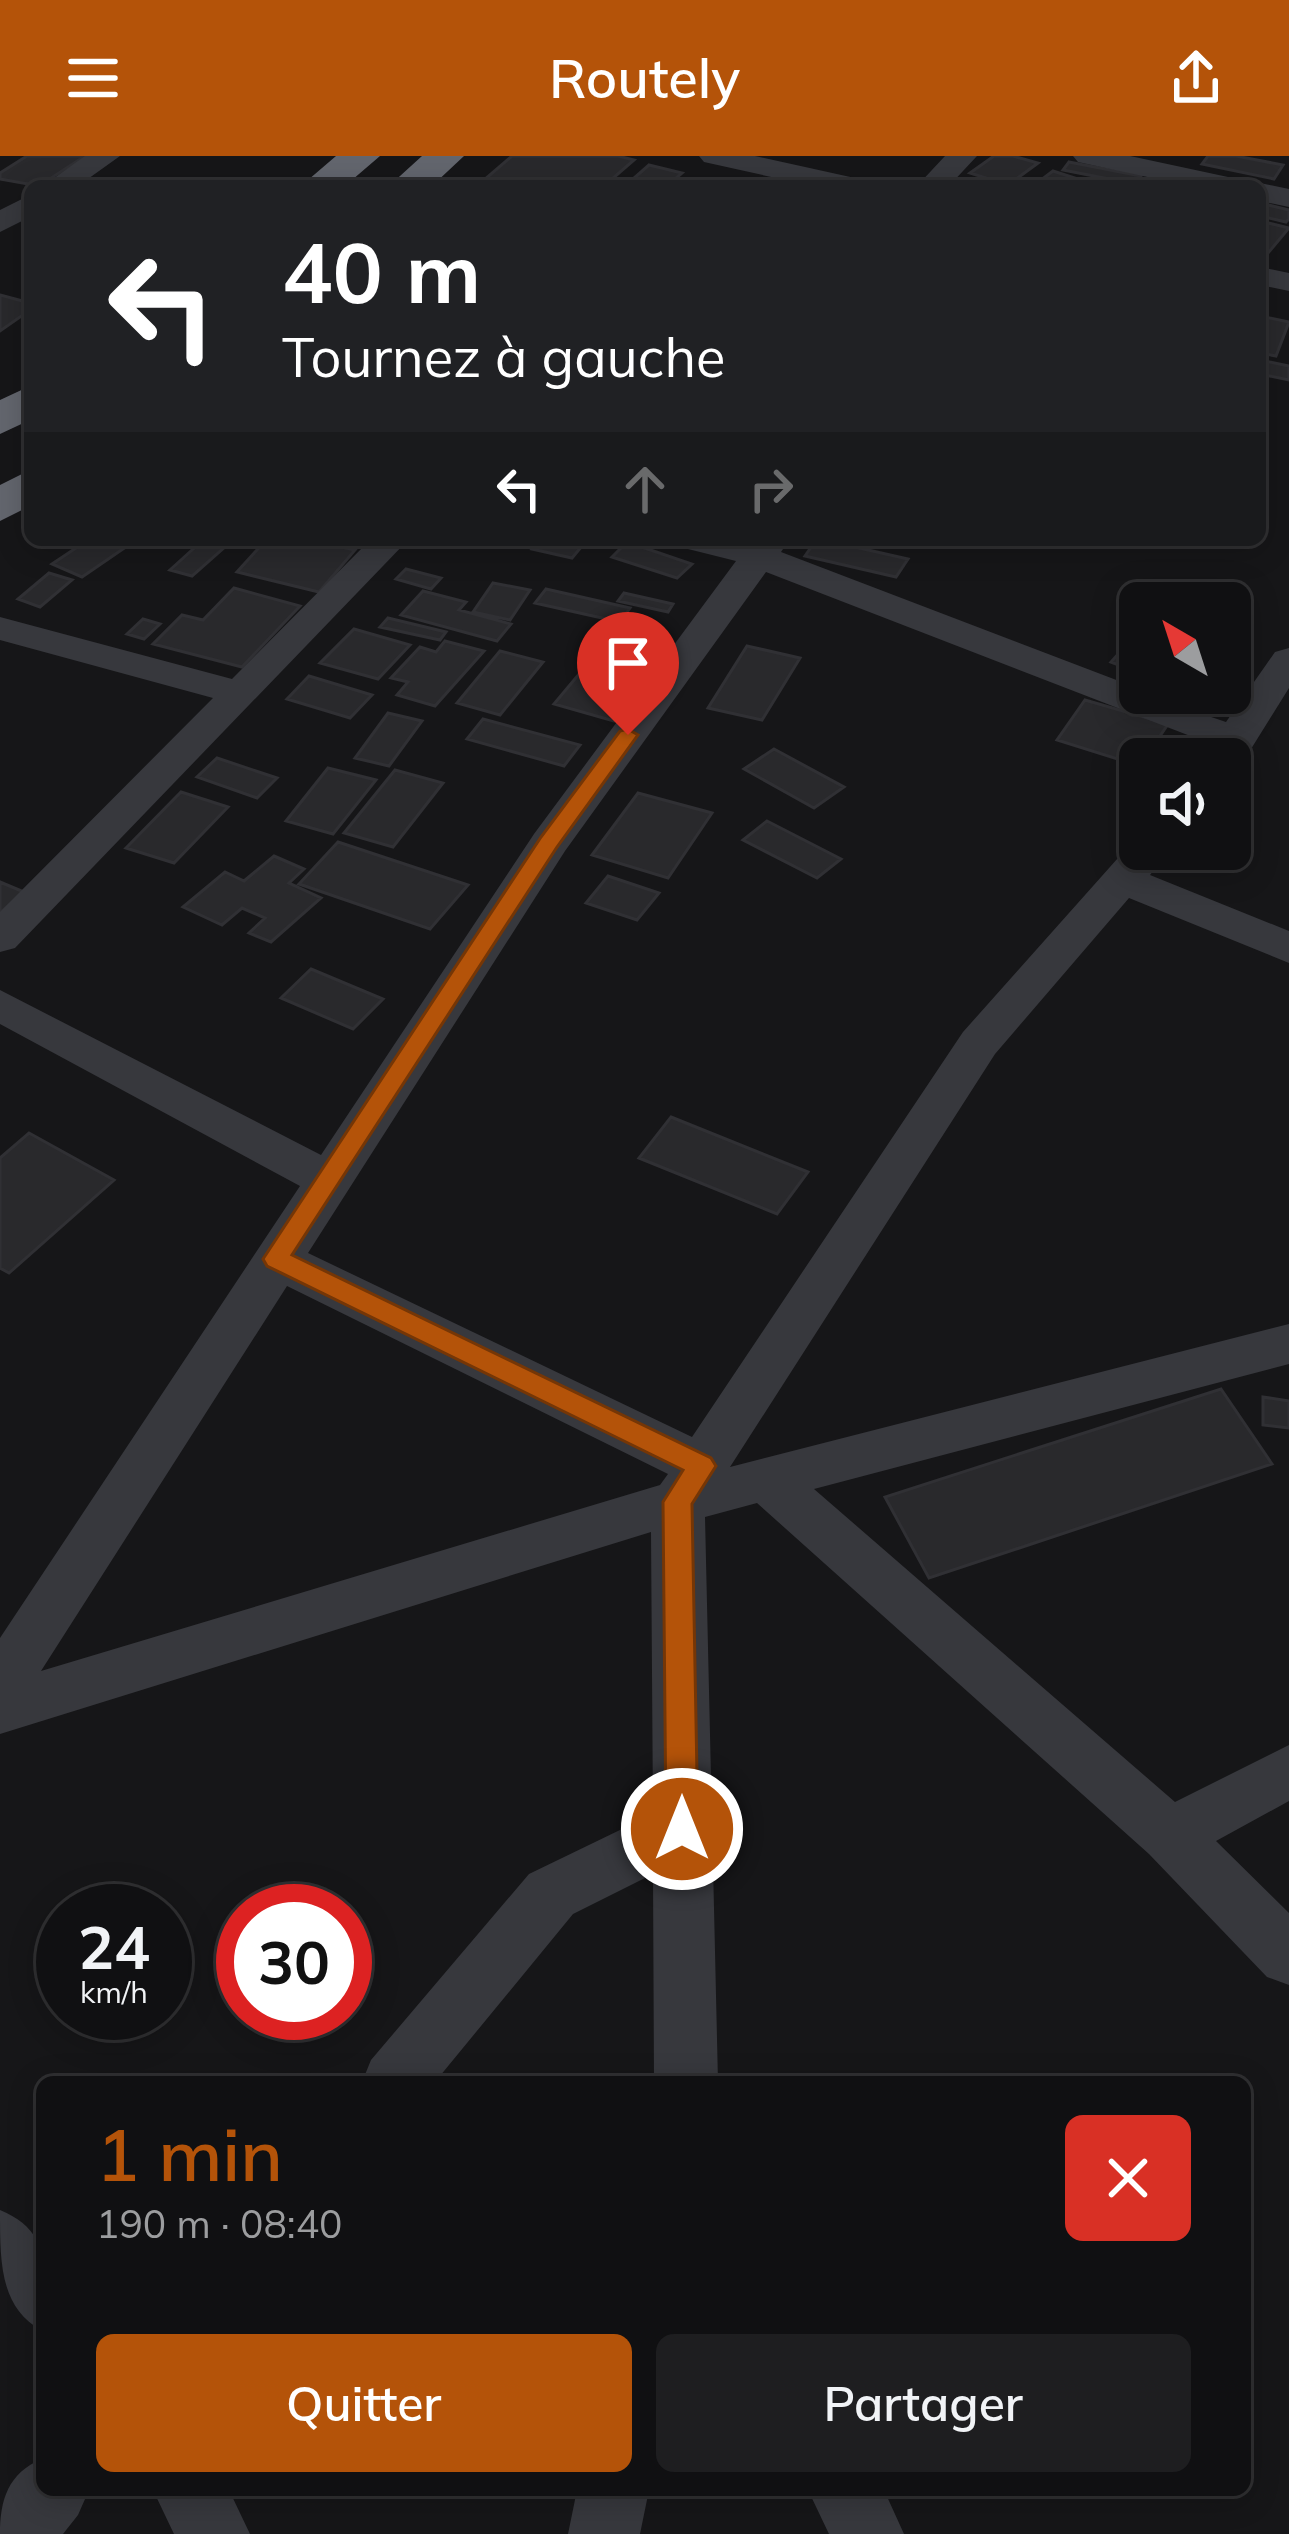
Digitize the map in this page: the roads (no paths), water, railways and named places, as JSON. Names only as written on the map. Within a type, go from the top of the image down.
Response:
[{"type":"highway","points":[[328,180],[361,156]]},
{"type":"highway","points":[[416,180],[446,156]]},
{"type":"highway","points":[[0,507],[24,489]]},
{"type":"street","points":[[67,180],[105,156]]},
{"type":"street","points":[[714,156],[746,176],[789,180]]},
{"type":"street","points":[[938,180],[962,156]]},
{"type":"street","points":[[1088,156],[1202,180]]},
{"type":"street","points":[[0,938],[384,546]]},
{"type":"street","points":[[0,1686],[549,842],[764,548],[1204,738]]},
{"type":"street","points":[[0,628],[240,693]]},
{"type":"street","points":[[1238,738],[1282,682]]},
{"type":"street","points":[[686,2076],[682,1829],[690,1484],[979,1043],[1131,870]]},
{"type":"street","points":[[1147,870],[1289,948]]},
{"type":"street","points":[[0,1005],[328,1180]]},
{"type":"street","points":[[276,1259],[690,1484]]},
{"type":"street","points":[[0,1709],[690,1484],[766,1479],[1289,1345]]},
{"type":"street","points":[[766,1479],[1170,1835],[1289,1956]]},
{"type":"street","points":[[1170,1835],[1289,1771]]},
{"type":"street","points":[[399,2076],[551,1894],[682,1829]]},
{"type":"street","points":[[0,2244],[36,2289]]},
{"type":"street","points":[[17,2534],[48,2496]]},
{"type":"street","points":[[192,2496],[214,2534]]},
{"type":"street","points":[[604,2534],[612,2496]]},
{"type":"street","points":[[847,2496],[868,2534]]}]
